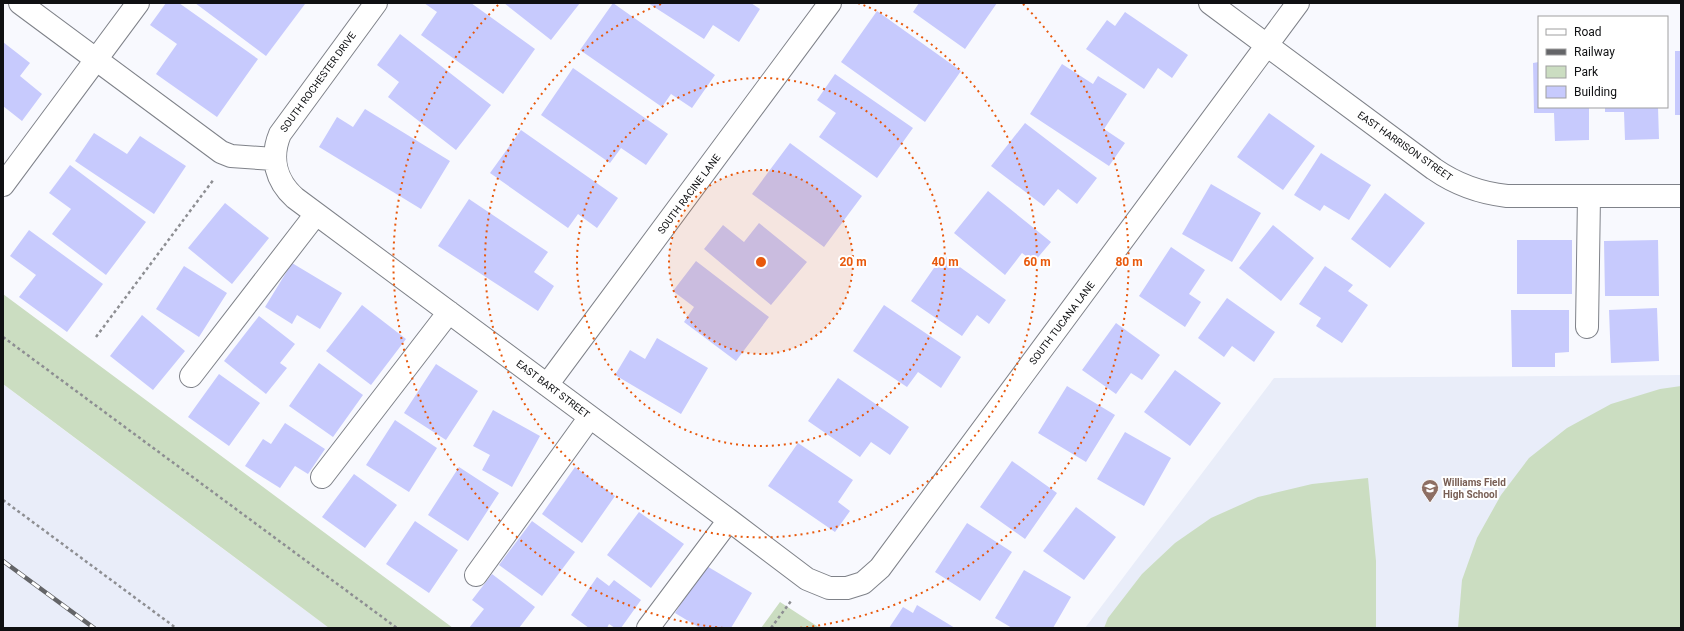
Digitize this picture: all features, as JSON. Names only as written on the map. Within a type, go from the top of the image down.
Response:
[{"type":"street","points":[[20,3],[221,152],[231,156],[275,163]]},
{"type":"street","points":[[3,185],[138,3]]},
{"type":"street","name":"SOUTH ROCHESTER DRIVE","points":[[275,163],[277,142],[285,126],[376,3]]},
{"type":"street","name":"SOUTH RACINE LANE","points":[[547,385],[830,3]]},
{"type":"street","name":"EAST HARRISON STREET","points":[[1210,3],[1434,169],[1453,181],[1480,191],[1507,196],[1681,196]]},
{"type":"street","name":"SOUTH TUCANA LANE","points":[[846,588],[863,582],[880,568],[1298,3]]},
{"type":"street","name":"EAST BART STREET","points":[[275,163],[281,183],[289,192],[316,214],[590,416],[807,580],[829,588],[846,588]]},
{"type":"street","points":[[1587,327],[1589,196]]},
{"type":"street","points":[[191,376],[316,214]]},
{"type":"street","points":[[322,477],[449,312]]},
{"type":"street","points":[[476,575],[590,416]]},
{"type":"street","points":[[648,628],[729,520]]},
{"type":"path","points":[[96,337],[231,156]]},
{"type":"path","points":[[3,337],[397,628]]},
{"type":"path","points":[[3,500],[176,628]]},
{"type":"path","points":[[771,628],[807,580]]},
{"type":"shaded area","name":"Williams Field High School","points":[[1681,375],[1681,628],[1085,628],[1274,378]]},
{"type":"shaded area","points":[[3,384],[32,406],[329,628],[3,628]]},
{"type":"green space","points":[[3,294],[453,628],[329,628],[3,384]]},
{"type":"green space","points":[[1681,386],[1681,628],[1458,628],[1462,580],[1477,538],[1501,495],[1529,458],[1567,428],[1611,404],[1660,389]]},
{"type":"green space","points":[[1368,478],[1376,561],[1376,628],[1104,628],[1108,618],[1142,574],[1175,543],[1211,518],[1258,497],[1312,484]]},
{"type":"green space","points":[[780,602],[820,628],[761,628]]},
{"type":"building","points":[[166,3],[179,3],[258,59],[217,117],[156,74],[177,44],[150,25]]},
{"type":"building","points":[[195,3],[304,3],[305,4],[266,56]]},
{"type":"building","points":[[424,3],[471,3],[535,49],[503,94],[421,35],[437,12]]},
{"type":"building","points":[[504,3],[580,3],[551,40]]},
{"type":"building","points":[[613,3],[715,75],[692,108],[671,94],[662,107],[580,50]]},
{"type":"building","points":[[648,3],[751,3],[760,9],[739,42],[713,25],[704,39]]},
{"type":"building","points":[[919,3],[997,3],[965,49],[913,12]]},
{"type":"building","points":[[877,11],[961,71],[925,122],[841,62]]},
{"type":"building","points":[[1125,12],[1188,55],[1172,78],[1158,68],[1144,89],[1086,49],[1107,20],[1115,26]]},
{"type":"building","points":[[400,34],[491,105],[456,150],[388,97],[399,82],[377,65]]},
{"type":"building","points":[[3,42],[30,63],[20,76],[42,94],[22,121],[3,106]]},
{"type":"building","points":[[1675,51],[1681,51],[1681,115],[1675,115]]},
{"type":"building","points":[[1538,62],[1538,108],[1589,108],[1589,140],[1555,141],[1554,113],[1534,113],[1533,63]]},
{"type":"building","points":[[1062,64],[1093,84],[1098,76],[1127,94],[1104,129],[1125,143],[1109,166],[1030,114]]},
{"type":"building","points":[[573,68],[668,134],[646,165],[621,148],[610,163],[541,115]]},
{"type":"building","points":[[835,74],[913,128],[877,178],[819,137],[836,113],[817,100]]},
{"type":"building","points":[[1605,108],[1658,108],[1659,139],[1625,140],[1624,112],[1605,112]]},
{"type":"building","points":[[365,109],[450,161],[421,209],[319,147],[337,117],[353,127]]},
{"type":"building","points":[[1269,113],[1315,146],[1283,190],[1237,157]]},
{"type":"building","points":[[1025,123],[1097,178],[1077,204],[1058,189],[1044,206],[991,166]]},
{"type":"building","points":[[521,130],[618,198],[597,228],[578,214],[568,228],[490,173]]},
{"type":"building","points":[[94,133],[127,154],[140,136],[186,166],[154,214],[75,161]]},
{"type":"building","points":[[790,143],[862,196],[824,247],[752,194]]},
{"type":"building","points":[[1321,153],[1371,185],[1349,220],[1324,205],[1320,211],[1294,195]]},
{"type":"building","points":[[70,165],[146,222],[106,275],[52,234],[71,209],[49,193]]},
{"type":"building","points":[[1211,184],[1261,213],[1232,262],[1182,234]]},
{"type":"building","points":[[988,191],[1051,242],[1034,262],[1022,253],[1005,275],[954,233]]},
{"type":"building","points":[[1385,193],[1425,223],[1390,268],[1351,239]]},
{"type":"building","points":[[469,199],[548,252],[534,272],[554,286],[538,311],[438,246]]},
{"type":"building","points":[[225,203],[269,238],[232,284],[188,248]]},
{"type":"building","points":[[759,223],[807,262],[771,305],[704,249],[723,225],[744,242]]},
{"type":"building","points":[[1273,225],[1314,258],[1281,301],[1239,268]]},
{"type":"building","points":[[29,230],[103,284],[67,332],[19,297],[36,275],[10,256]]},
{"type":"building","points":[[1517,240],[1572,240],[1572,294],[1517,294]]},
{"type":"building","points":[[1658,240],[1659,296],[1605,296],[1604,241]]},
{"type":"building","points":[[1171,247],[1205,270],[1189,294],[1201,302],[1185,327],[1139,296]]},
{"type":"building","points":[[943,255],[1006,300],[989,324],[977,315],[962,336],[911,301]]},
{"type":"building","points":[[696,261],[769,317],[736,361],[684,322],[694,307],[673,291]]},
{"type":"building","points":[[292,263],[342,293],[320,329],[297,315],[292,324],[265,307]]},
{"type":"building","points":[[184,266],[227,293],[199,337],[156,309]]},
{"type":"building","points":[[1325,266],[1353,285],[1348,291],[1368,305],[1342,343],[1316,326],[1321,318],[1299,304]]},
{"type":"building","points":[[1227,298],[1275,332],[1254,362],[1232,346],[1224,357],[1198,338]]},
{"type":"building","points":[[362,305],[406,339],[371,385],[326,351]]},
{"type":"building","points":[[884,305],[961,357],[941,388],[918,372],[907,387],[853,351]]},
{"type":"building","points":[[1657,308],[1659,361],[1611,363],[1609,310]]},
{"type":"building","points":[[1511,310],[1569,310],[1569,352],[1555,353],[1555,367],[1512,367]]},
{"type":"building","points":[[142,315],[185,351],[153,390],[110,356]]},
{"type":"building","points":[[259,316],[295,344],[280,363],[287,368],[266,394],[224,361]]},
{"type":"building","points":[[1116,323],[1160,355],[1142,380],[1131,373],[1116,394],[1082,370]]},
{"type":"building","points":[[657,338],[708,368],[681,414],[615,375],[630,350],[645,359]]},
{"type":"building","points":[[319,363],[363,395],[333,437],[289,406]]},
{"type":"building","points":[[436,364],[478,391],[446,440],[404,413]]},
{"type":"building","points":[[1175,370],[1221,403],[1190,446],[1144,412]]},
{"type":"building","points":[[219,374],[260,403],[229,446],[188,417]]},
{"type":"building","points":[[838,378],[909,427],[890,455],[871,442],[860,457],[808,421]]},
{"type":"building","points":[[1067,386],[1115,415],[1086,462],[1038,433]]},
{"type":"building","points":[[493,410],[540,436],[512,487],[482,470],[490,455],[473,446]]},
{"type":"building","points":[[395,420],[437,448],[409,492],[366,465]]},
{"type":"building","points":[[285,423],[325,449],[308,474],[295,466],[280,488],[245,466],[263,439],[271,444]]},
{"type":"building","points":[[1125,432],[1171,458],[1144,506],[1097,479]]},
{"type":"building","points":[[798,443],[853,480],[838,502],[850,511],[835,532],[768,486]]},
{"type":"building","points":[[1012,461],[1057,493],[1025,539],[980,507]]},
{"type":"building","points":[[459,467],[499,493],[468,541],[428,515]]},
{"type":"building","points":[[575,467],[615,496],[582,543],[542,514]]},
{"type":"building","points":[[354,474],[397,505],[365,548],[322,517]]},
{"type":"building","points":[[1076,507],[1116,537],[1084,580],[1043,551]]},
{"type":"building","points":[[639,512],[684,544],[651,588],[607,555]]},
{"type":"building","points":[[415,521],[458,550],[429,593],[386,564]]},
{"type":"building","points":[[532,521],[575,552],[542,596],[499,565]]},
{"type":"building","points":[[967,523],[1012,552],[980,601],[935,572]]},
{"type":"building","points":[[705,565],[752,593],[731,628],[700,628],[675,613]]},
{"type":"building","points":[[1024,570],[1071,597],[1053,628],[1012,628],[995,618]]},
{"type":"building","points":[[492,574],[535,607],[519,628],[469,628],[484,609],[472,600]]},
{"type":"building","points":[[597,577],[609,586],[614,580],[641,600],[621,628],[615,628],[609,624],[607,628],[589,628],[571,615]]},
{"type":"building","points":[[917,605],[955,628],[889,628],[903,607],[913,613]]},
{"type":"railway","points":[[3,561],[94,628]]},
{"type":"place","name":"Williams Field High School","points":[[1430,503]]}]
